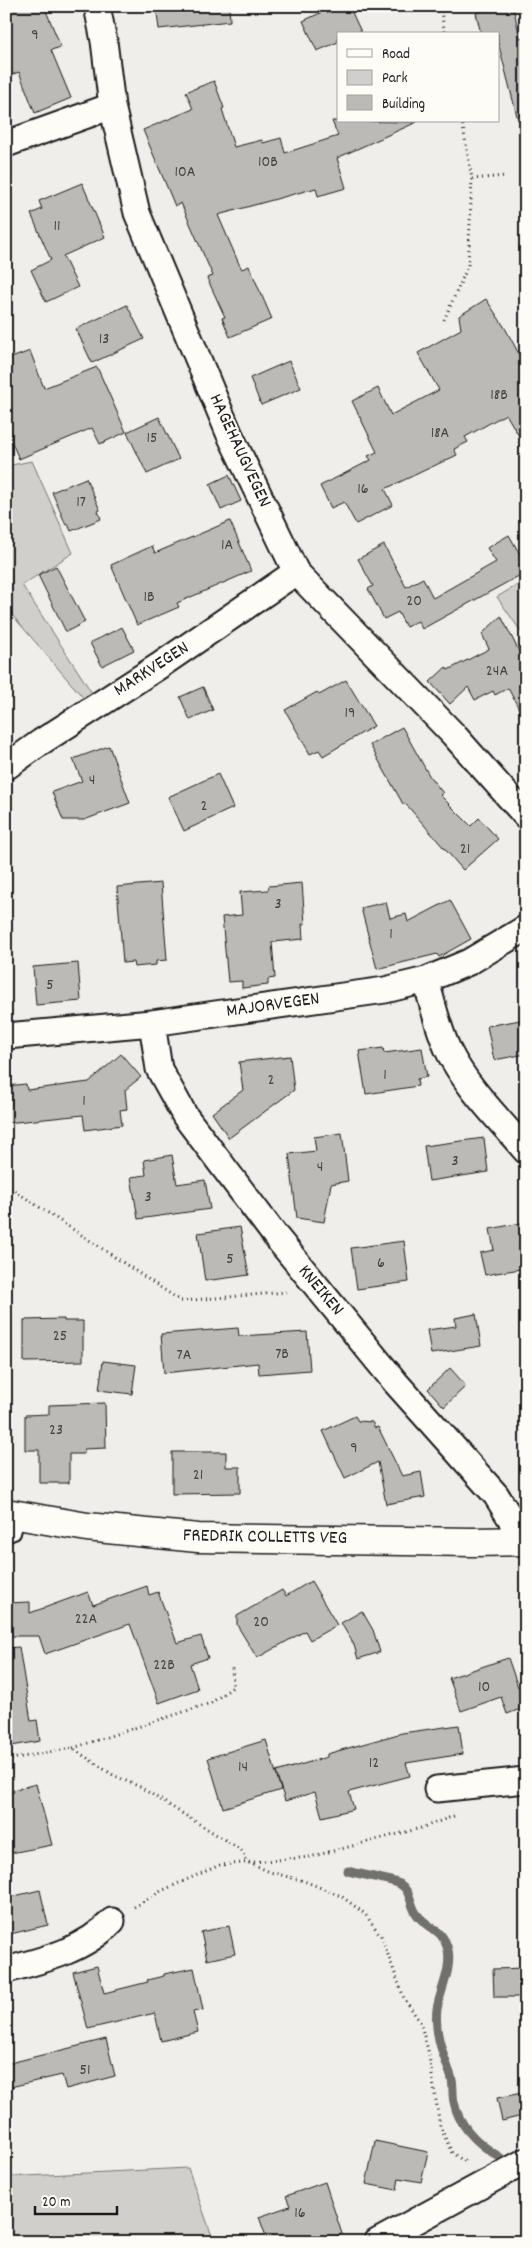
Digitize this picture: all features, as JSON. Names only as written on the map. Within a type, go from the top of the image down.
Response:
[{"type":"street","name":"HAGEHAUGVEGEN","points":[[97,6],[104,41],[112,106],[137,213],[229,433],[296,572],[454,734],[526,816]]},
{"type":"street","points":[[6,144],[112,106]]},
{"type":"street","name":"MARKVEGEN","points":[[6,767],[41,742],[159,666],[296,572]]},
{"type":"street","name":"MAJORVEGEN","points":[[6,1036],[152,1023],[366,993],[426,980],[469,962],[526,928]]},
{"type":"street","points":[[426,980],[432,1004],[448,1049],[465,1078],[526,1151]]},
{"type":"street","name":"KNEIKEN","points":[[152,1023],[159,1069],[185,1116],[271,1231],[396,1382],[496,1494],[522,1541]]},
{"type":"street","name":"FREDRIK COLLETTS VEG","points":[[10,1521],[198,1538],[522,1541]]},
{"type":"street","points":[[437,1790],[526,1780]]},
{"type":"street","points":[[6,1970],[64,1953],[99,1935],[112,1921]]},
{"type":"street","points":[[377,2242],[526,2160]]},
{"type":"path","points":[[440,6],[445,32]]},
{"type":"path","points":[[444,320],[468,266],[472,179],[462,122]]},
{"type":"path","points":[[472,179],[505,176]]},
{"type":"path","points":[[6,1185],[181,1301],[320,1290]]},
{"type":"path","points":[[6,1760],[72,1748],[212,1703],[233,1687],[232,1667]]},
{"type":"path","points":[[72,1748],[113,1775],[140,1787],[241,1850],[247,1862],[270,1872],[304,1881],[340,1896],[366,1914],[381,1936],[404,1998],[420,2022],[428,2050],[440,2126],[452,2153],[476,2168],[488,2181]]},
{"type":"path","points":[[112,1921],[161,1891],[220,1865],[310,1857],[421,1828],[463,1813]]},
{"type":"green space","points":[[6,460],[11,465],[32,461],[73,553],[22,585],[94,696],[87,702],[6,608]]},
{"type":"green space","points":[[526,580],[526,631],[522,633],[497,597]]},
{"type":"green space","points":[[188,2168],[214,2242],[6,2242],[6,2177]]},
{"type":"building","points":[[6,6],[44,6],[61,47],[51,50],[71,98],[35,113],[19,72],[6,77]]},
{"type":"building","points":[[156,6],[229,6],[230,21],[159,29]]},
{"type":"building","points":[[335,6],[349,6],[361,32],[337,32],[337,42],[317,51],[303,21]]},
{"type":"building","points":[[498,6],[513,6],[520,38],[526,37],[526,119],[518,120],[500,50],[500,32],[481,32],[476,13]]},
{"type":"building","points":[[214,81],[224,108],[222,109],[234,147],[262,140],[263,143],[281,138],[285,153],[338,136],[332,121],[417,122],[337,158],[346,188],[318,196],[316,188],[218,215],[242,269],[249,266],[272,319],[230,337],[222,318],[225,317],[207,278],[213,276],[181,203],[175,206],[143,130],[193,109],[186,92]]},
{"type":"building","points":[[82,183],[105,237],[63,256],[78,287],[46,302],[31,270],[51,260],[31,214],[42,209],[39,201]]},
{"type":"building","points":[[486,299],[505,328],[526,367],[526,448],[506,414],[465,437],[468,442],[454,449],[457,455],[385,489],[393,505],[356,524],[344,502],[331,508],[320,486],[371,460],[368,456],[377,452],[352,401],[378,388],[391,415],[439,390],[418,353],[461,329],[459,316]]},
{"type":"building","points":[[127,305],[144,339],[92,363],[76,329]]},
{"type":"building","points":[[30,351],[44,388],[97,367],[126,432],[100,444],[92,428],[19,459],[6,429],[6,360]]},
{"type":"building","points":[[289,361],[301,388],[261,405],[250,378]]},
{"type":"building","points":[[159,417],[179,459],[147,474],[127,432]]},
{"type":"building","points":[[229,475],[241,501],[221,510],[210,484]]},
{"type":"building","points":[[86,478],[100,510],[98,511],[101,519],[71,531],[68,524],[66,525],[52,492]]},
{"type":"building","points":[[230,521],[251,571],[177,603],[179,607],[137,625],[111,565],[152,546],[155,553]]},
{"type":"building","points":[[509,535],[526,565],[526,572],[422,629],[418,621],[406,627],[398,612],[384,619],[368,589],[373,586],[358,559],[384,545],[406,587],[423,578],[433,598],[496,562],[487,548]]},
{"type":"building","points":[[56,566],[85,622],[66,632],[38,575]]},
{"type":"building","points":[[501,616],[526,665],[526,722],[508,688],[495,695],[493,691],[475,700],[468,687],[450,704],[430,682],[446,667],[448,670],[489,649],[482,634]]},
{"type":"building","points":[[122,627],[134,650],[102,666],[90,643]]},
{"type":"building","points":[[346,680],[374,726],[323,756],[319,750],[310,754],[285,710],[317,692],[319,695]]},
{"type":"building","points":[[203,687],[213,710],[190,720],[180,697]]},
{"type":"building","points":[[402,727],[430,777],[443,793],[440,795],[471,826],[479,818],[498,839],[463,870],[405,803],[403,804],[370,745]]},
{"type":"building","points":[[109,746],[130,803],[84,820],[63,820],[52,792],[82,781],[73,759]]},
{"type":"building","points":[[218,774],[233,808],[184,831],[168,797]]},
{"type":"building","points":[[161,883],[167,960],[156,961],[156,965],[134,967],[133,962],[123,963],[117,887]]},
{"type":"building","points":[[302,883],[305,924],[302,924],[303,939],[272,942],[275,978],[268,979],[268,985],[242,988],[242,981],[228,982],[222,917],[242,915],[240,892],[268,890],[269,886]]},
{"type":"building","points":[[450,900],[471,939],[439,957],[437,954],[377,969],[361,908],[386,902],[390,918],[406,914],[408,922]]},
{"type":"building","points":[[78,963],[81,1001],[36,1005],[33,967]]},
{"type":"building","points":[[526,1019],[526,1054],[494,1060],[487,1026]]},
{"type":"building","points":[[383,1048],[384,1053],[422,1048],[427,1077],[417,1079],[418,1086],[366,1094],[359,1051]]},
{"type":"building","points":[[121,1054],[141,1077],[125,1090],[127,1109],[120,1110],[122,1125],[85,1130],[83,1115],[6,1123],[6,1086],[26,1084],[27,1090],[89,1082]]},
{"type":"building","points":[[290,1056],[294,1090],[229,1138],[212,1113],[243,1090],[239,1062]]},
{"type":"building","points":[[342,1133],[348,1181],[331,1184],[324,1222],[297,1218],[289,1154],[316,1151],[314,1137]]},
{"type":"building","points":[[484,1138],[488,1172],[429,1181],[424,1146]]},
{"type":"building","points":[[172,1155],[177,1184],[205,1180],[210,1209],[138,1219],[131,1177],[146,1175],[144,1160]]},
{"type":"building","points":[[526,1222],[526,1268],[485,1275],[480,1253],[494,1250],[490,1229]]},
{"type":"building","points":[[240,1227],[249,1275],[205,1281],[198,1233]]},
{"type":"building","points":[[404,1241],[409,1282],[357,1289],[351,1248]]},
{"type":"building","points":[[476,1314],[481,1346],[431,1354],[427,1330],[456,1326],[455,1318]]},
{"type":"building","points":[[64,1319],[64,1321],[83,1321],[83,1361],[24,1362],[24,1320]]},
{"type":"building","points":[[238,1328],[239,1336],[307,1332],[310,1370],[259,1374],[258,1363],[164,1373],[161,1334]]},
{"type":"building","points":[[103,1361],[136,1365],[132,1394],[99,1390]]},
{"type":"building","points":[[450,1368],[466,1386],[444,1407],[428,1389]]},
{"type":"building","points":[[105,1403],[106,1448],[84,1449],[84,1454],[69,1454],[69,1483],[39,1483],[39,1450],[25,1450],[25,1415],[49,1414],[49,1405]]},
{"type":"building","points":[[355,1416],[358,1421],[372,1422],[375,1428],[378,1427],[402,1476],[421,1472],[425,1497],[386,1504],[378,1462],[345,1478],[323,1431]]},
{"type":"building","points":[[172,1452],[226,1452],[226,1467],[240,1467],[240,1493],[172,1494]]},
{"type":"building","points":[[311,1581],[337,1625],[310,1640],[305,1631],[257,1658],[237,1625],[237,1616],[282,1590],[286,1596]]},
{"type":"building","points":[[147,1586],[149,1595],[158,1592],[177,1643],[201,1636],[208,1658],[190,1664],[198,1689],[159,1703],[130,1624],[45,1654],[39,1636],[6,1636],[6,1603],[30,1602],[30,1613],[88,1592],[93,1605]]},
{"type":"building","points":[[362,1611],[373,1630],[380,1652],[358,1659],[354,1645],[341,1623]]},
{"type":"building","points":[[19,1647],[31,1721],[37,1720],[40,1741],[6,1747],[6,1648]]},
{"type":"building","points":[[508,1658],[518,1687],[526,1684],[526,1707],[507,1714],[501,1697],[461,1711],[449,1678]]},
{"type":"building","points":[[459,1725],[463,1754],[406,1763],[410,1776],[349,1792],[354,1809],[322,1817],[315,1792],[285,1801],[276,1772],[327,1757],[327,1754],[402,1733]]},
{"type":"building","points":[[266,1740],[281,1790],[223,1808],[208,1758]]},
{"type":"building","points":[[36,1784],[52,1845],[6,1854],[6,1794],[14,1792],[13,1790]]},
{"type":"building","points":[[40,1890],[48,1925],[6,1935],[6,1898]]},
{"type":"building","points":[[229,1926],[235,1954],[207,1960],[201,1932]]},
{"type":"building","points":[[97,1966],[104,1993],[148,1982],[147,1980],[164,1976],[164,1974],[194,1968],[203,2010],[193,2012],[198,2032],[161,2041],[155,2013],[88,2029],[73,1972]]},
{"type":"building","points":[[526,1968],[526,1997],[494,1997],[493,1969]]},
{"type":"building","points":[[106,2039],[115,2076],[66,2089],[62,2075],[6,2088],[6,2064]]},
{"type":"building","points":[[522,2093],[526,2115],[502,2121],[497,2098]]},
{"type":"building","points":[[375,2141],[428,2152],[421,2182],[399,2178],[397,2190],[366,2184]]},
{"type":"building","points":[[325,2182],[342,2234],[319,2242],[268,2242],[259,2217],[290,2206],[286,2196]]},
{"type":"waterway","points":[[348,1871],[400,1884],[406,1890],[420,1918],[442,1936],[449,1957],[436,2018],[440,2043],[452,2079],[454,2102],[465,2128],[485,2147],[501,2158]]}]
